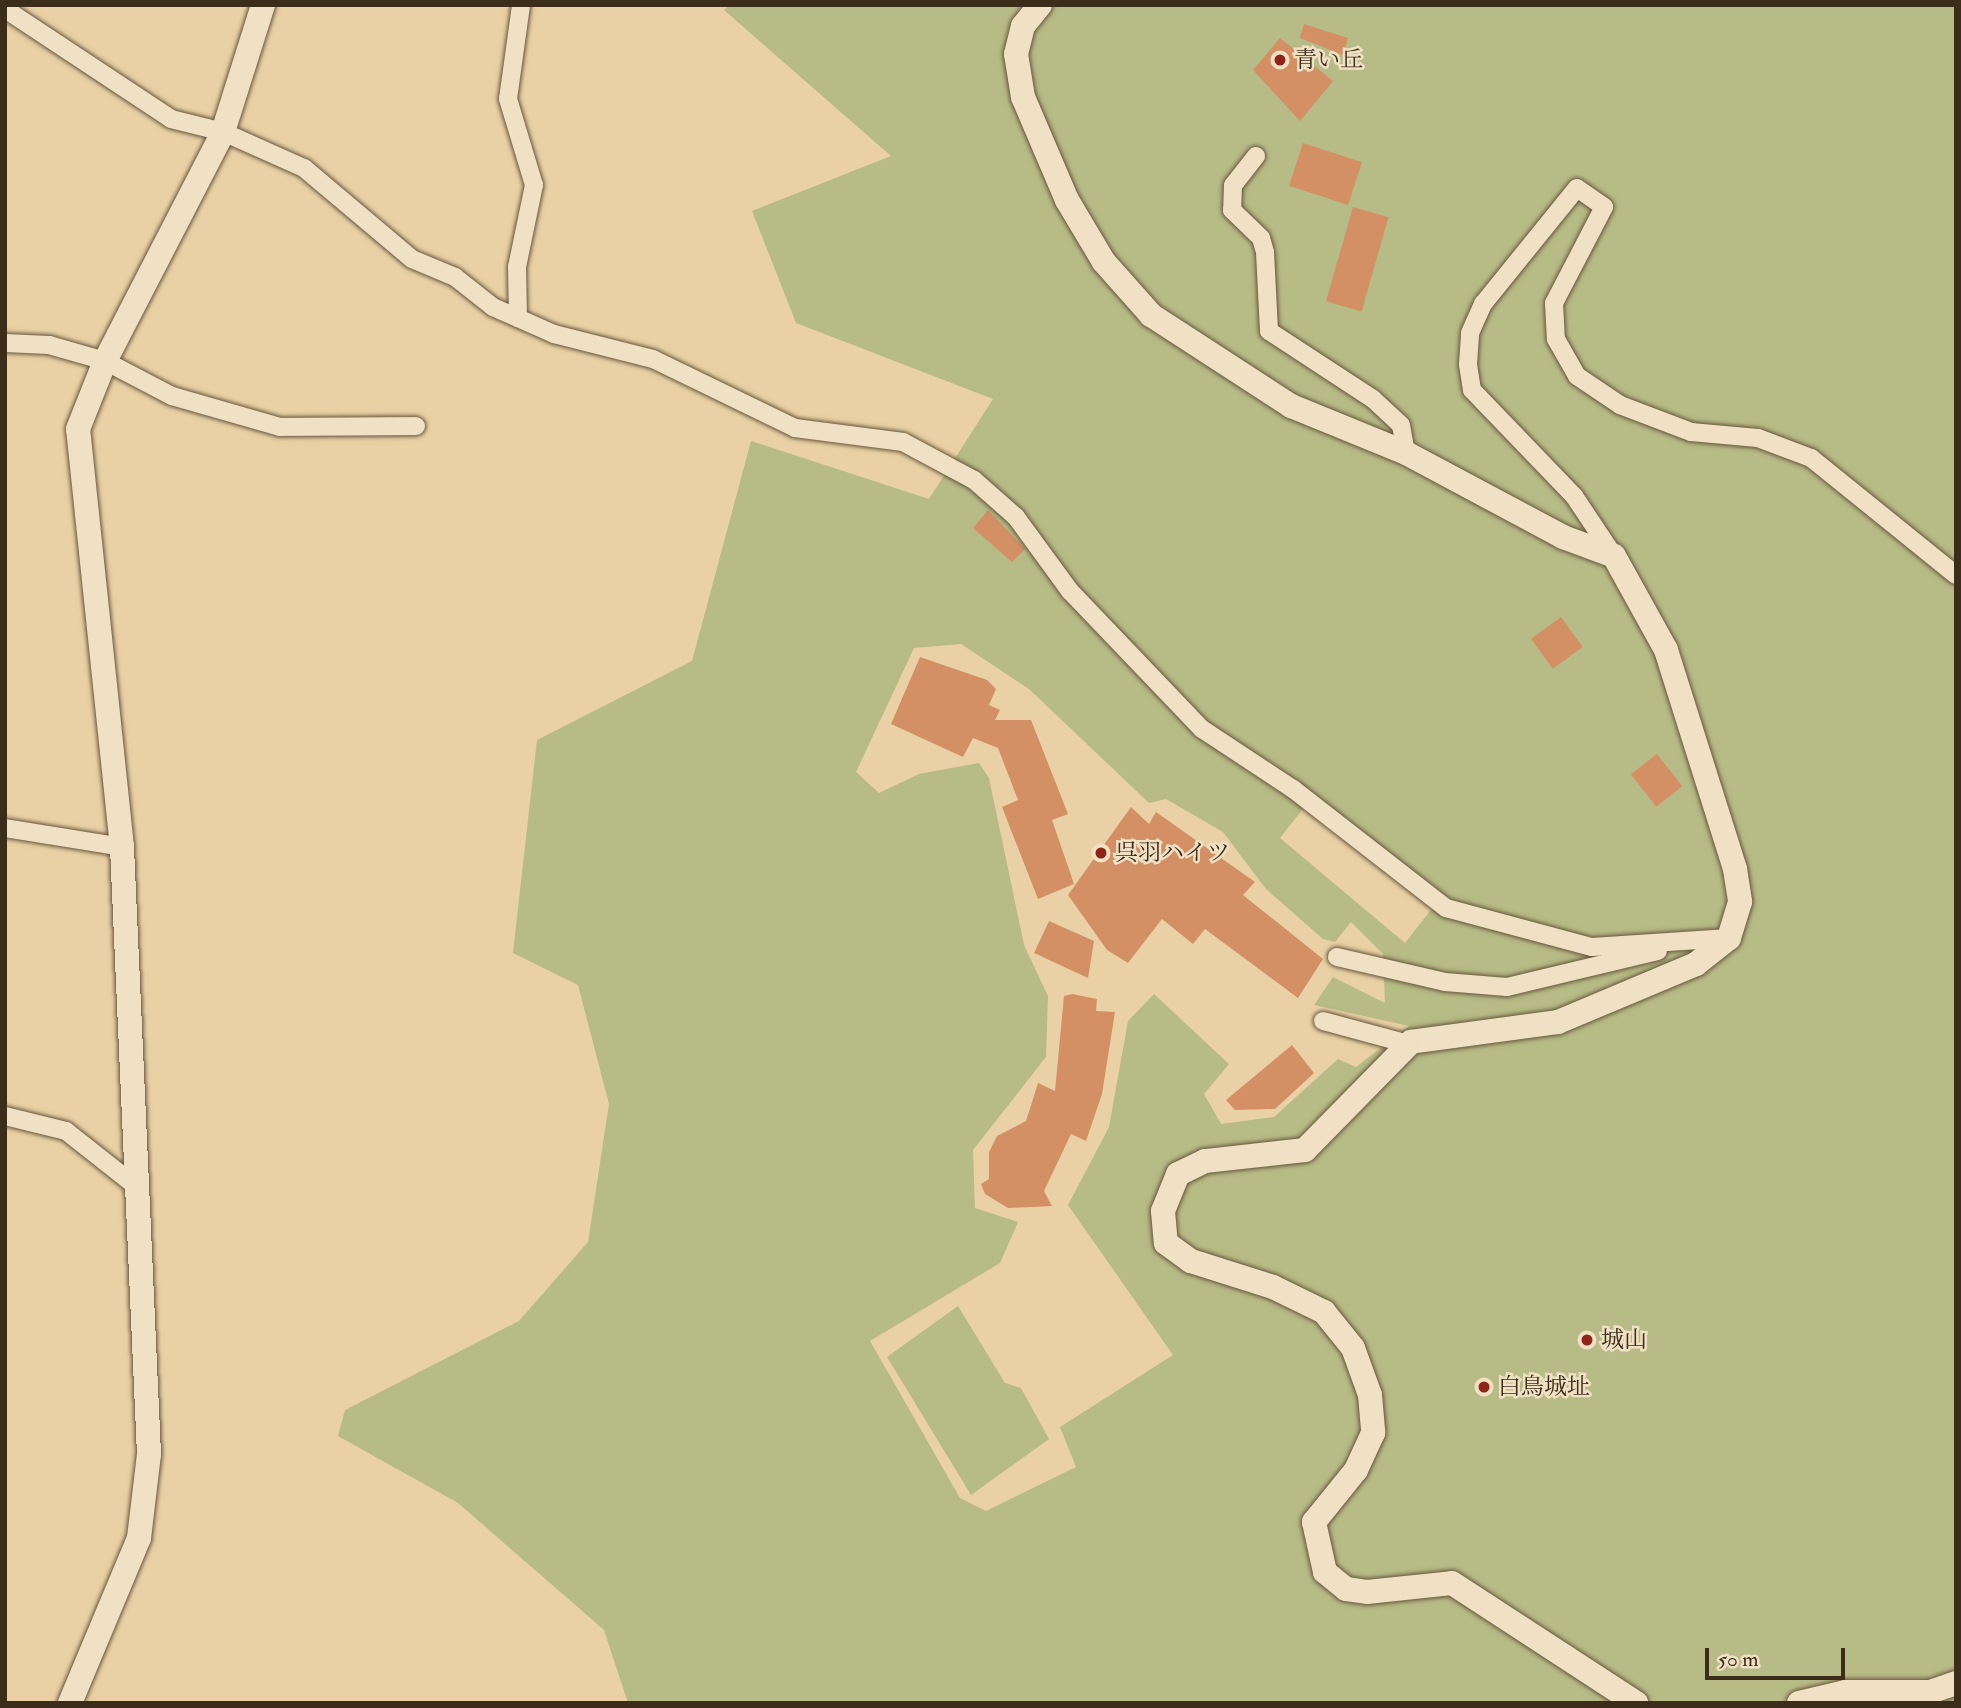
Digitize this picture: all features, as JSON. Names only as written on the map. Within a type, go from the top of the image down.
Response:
[{"type":"street","points":[[70,1703],[117,1604],[145,1499],[137,1187],[122,847],[78,429],[105,361],[223,132],[263,5]]},
{"type":"street","points":[[518,318],[517,267],[534,185],[508,99],[521,5]]},
{"type":"street","points":[[1040,5],[1023,26],[1016,54],[1023,97],[1067,200],[1104,262],[1151,315],[1291,406],[1406,453],[1563,537],[1614,556]]},
{"type":"street","points":[[5,9],[171,118],[223,132],[304,168],[412,260],[454,277],[518,318],[653,359],[795,428],[903,442],[974,480],[1016,517],[1070,591],[1202,730],[1293,789],[1446,908],[1592,947],[1729,937]]},
{"type":"street","points":[[1256,156],[1233,185],[1232,210],[1265,252],[1269,331],[1373,399],[1401,425],[1406,453]]},
{"type":"street","points":[[1323,1020],[1408,1044],[1558,1022],[1696,964],[1729,937],[1740,902],[1723,816],[1666,650],[1614,556],[1574,496],[1472,390],[1468,364],[1469,333],[1483,304],[1577,188],[1604,208],[1554,303],[1556,339],[1577,376],[1620,405],[1691,432],[1758,438],[1811,458],[1956,575]]},
{"type":"street","points":[[5,343],[49,345],[105,361],[172,396],[280,427],[416,426]]},
{"type":"street","points":[[5,828],[122,847]]},
{"type":"street","points":[[1337,957],[1445,982],[1507,987],[1635,961],[1674,943]]},
{"type":"street","points":[[1408,1044],[1305,1150],[1205,1161],[1178,1174],[1163,1211],[1166,1243],[1191,1261],[1273,1287],[1324,1312],[1353,1348],[1370,1395],[1373,1433],[1356,1470],[1314,1522],[1325,1572],[1346,1589],[1367,1592],[1452,1583],[1636,1703]]},
{"type":"street","points":[[5,1116],[66,1131],[137,1187]]},
{"type":"street","points":[[1799,1703],[1845,1692],[1930,1692],[1956,1683]]},
{"type":"green space","points":[[729,5],[1956,5],[1956,1703],[628,1703],[604,1630],[458,1503],[338,1436],[345,1410],[519,1321],[588,1242],[609,1104],[578,985],[513,953],[537,740],[692,661],[751,441],[929,499],[993,399],[796,323],[752,211],[891,156],[724,10]],"holes":[[[961,644],[1029,689],[1149,803],[1166,799],[1223,832],[1266,889],[1323,939],[1335,942],[1351,922],[1383,954],[1385,1003],[1333,977],[1314,1005],[1409,1026],[1356,1067],[1338,1059],[1274,1117],[1221,1124],[1204,1094],[1229,1064],[1154,994],[1128,1021],[1109,1127],[1068,1205],[1173,1355],[1060,1427],[1076,1467],[986,1511],[960,1498],[870,1341],[1000,1263],[1018,1222],[975,1208],[973,1150],[1046,1057],[1048,996],[1024,945],[989,778],[979,763],[919,774],[879,793],[856,772],[914,648]],[[1306,805],[1434,906],[1405,943],[1280,838]]]},
{"type":"green space","points":[[958,1306],[1005,1383],[1021,1388],[1049,1439],[971,1495],[887,1357]]},
{"type":"building","points":[[1304,24],[1348,38],[1343,55],[1300,38]]},
{"type":"building","points":[[1280,38],[1333,81],[1300,121],[1253,70]]},
{"type":"building","points":[[1303,143],[1362,162],[1348,205],[1289,186]]},
{"type":"building","points":[[1353,207],[1389,217],[1362,311],[1326,301]]},
{"type":"building","points":[[988,510],[1025,549],[1012,562],[973,528]]},
{"type":"building","points":[[1561,617],[1583,647],[1553,669],[1531,639]]},
{"type":"building","points":[[920,657],[987,680],[996,689],[989,705],[1000,710],[995,720],[1031,720],[1068,814],[1052,820],[1074,884],[1038,899],[1002,807],[1018,800],[998,748],[973,738],[963,757],[891,724]]},
{"type":"building","points":[[1657,754],[1682,786],[1656,807],[1631,774]]},
{"type":"building","points":[[1131,807],[1149,824],[1156,812],[1255,882],[1243,895],[1323,959],[1298,998],[1205,929],[1193,944],[1162,919],[1128,963],[1107,950],[1068,895]]},
{"type":"building","points":[[1049,921],[1094,941],[1088,978],[1034,953]]},
{"type":"building","points":[[1072,994],[1097,999],[1096,1011],[1115,1012],[1102,1094],[1086,1141],[1071,1134],[1044,1191],[1052,1206],[1008,1208],[985,1194],[981,1184],[989,1179],[989,1152],[997,1136],[1026,1121],[1038,1083],[1055,1091],[1064,996]]},
{"type":"building","points":[[1292,1045],[1314,1073],[1275,1109],[1235,1110],[1226,1100]]},
{"type":"place","name":"青い丘","points":[[1280,60]]},
{"type":"place","name":"呉羽ハイツ","points":[[1101,853]]},
{"type":"place","name":"城山","points":[[1587,1340]]},
{"type":"place","name":"白鳥城址","points":[[1484,1387]]}]
